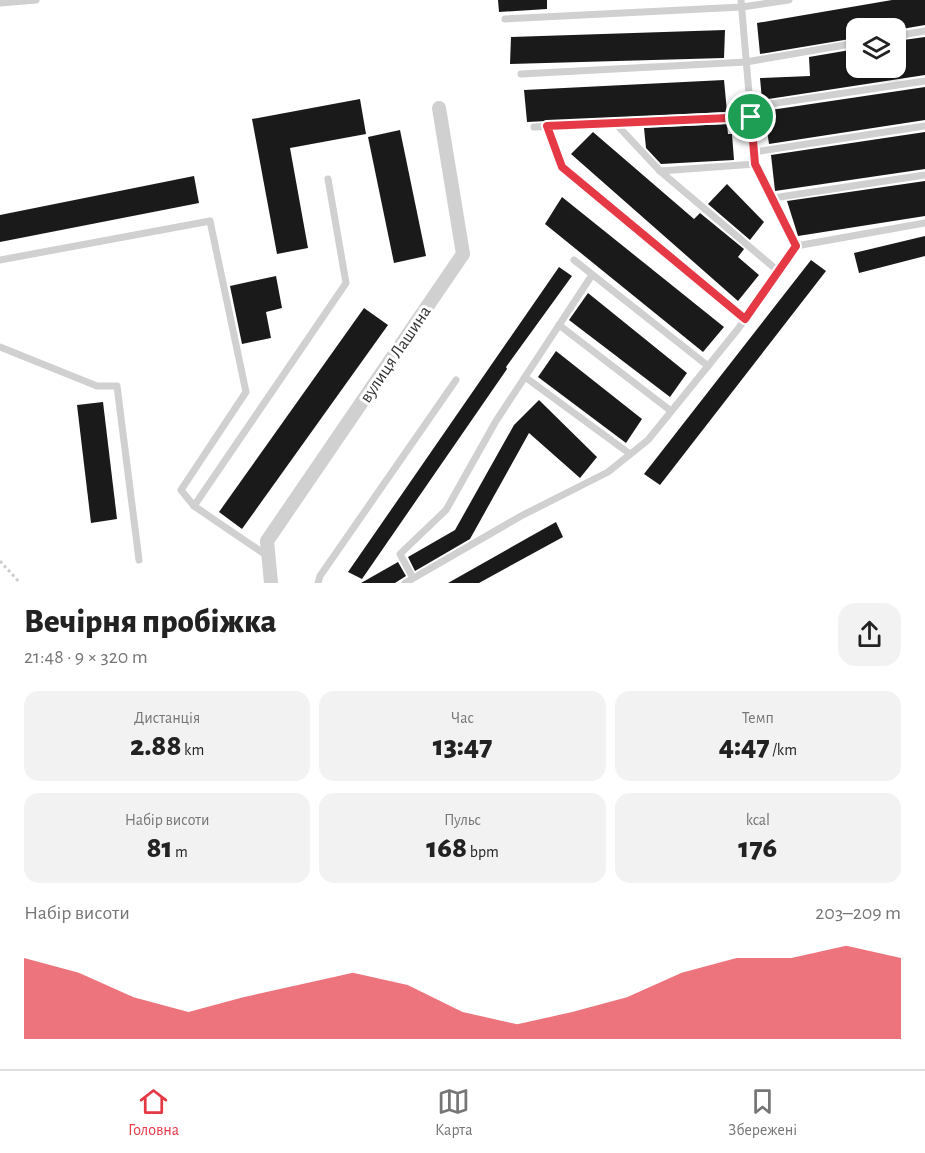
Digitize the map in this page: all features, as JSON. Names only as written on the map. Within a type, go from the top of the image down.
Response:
[{"type":"street","name":"вулиця Лашина","points":[[271,583],[267,541],[463,254],[439,108]]},
{"type":"lane","points":[[0,3],[36,0]]},
{"type":"lane","points":[[505,19],[789,0]]},
{"type":"lane","points":[[742,3],[755,164],[796,246]]},
{"type":"lane","points":[[906,34],[925,31]]},
{"type":"lane","points":[[521,74],[746,62],[846,45]]},
{"type":"lane","points":[[750,107],[925,81]]},
{"type":"lane","points":[[534,127],[617,125],[751,117]]},
{"type":"lane","points":[[617,125],[660,171],[778,271]]},
{"type":"lane","points":[[547,126],[562,167],[745,319]]},
{"type":"lane","points":[[754,152],[925,126]]},
{"type":"lane","points":[[660,171],[755,164]]},
{"type":"lane","points":[[773,198],[925,175]]},
{"type":"lane","points":[[194,506],[346,284],[328,179]]},
{"type":"lane","points":[[0,260],[210,220],[246,392],[181,490],[194,506],[269,557]]},
{"type":"lane","points":[[405,583],[520,516],[608,472],[648,440],[745,319],[796,246],[925,223]]},
{"type":"lane","points":[[574,260],[708,366]]},
{"type":"lane","points":[[413,578],[400,554],[446,510],[495,421],[592,275]]},
{"type":"lane","points":[[559,325],[671,411]]},
{"type":"lane","points":[[0,347],[97,386],[117,386],[139,560]]},
{"type":"lane","points":[[525,376],[630,454]]},
{"type":"lane","points":[[318,583],[320,576],[456,380]]},
{"type":"path","points":[[0,561],[20,583]]},
{"type":"building","points":[[498,0],[547,0],[547,9],[499,12]]},
{"type":"building","points":[[892,0],[925,0],[925,25],[906,28],[906,18],[846,18],[846,40],[760,54],[757,23]]},
{"type":"building","points":[[725,30],[724,58],[510,64],[511,37]]},
{"type":"building","points":[[925,37],[925,75],[906,78],[906,40]]},
{"type":"building","points":[[846,51],[846,78],[905,78],[762,100],[760,78],[810,76],[809,57]]},
{"type":"building","points":[[724,80],[727,112],[527,122],[524,90]]},
{"type":"building","points":[[925,87],[925,120],[769,144],[764,111]]},
{"type":"building","points":[[360,99],[366,134],[290,148],[308,248],[277,254],[252,119]]},
{"type":"building","points":[[727,124],[728,134],[732,134],[734,160],[661,164],[646,148],[644,128]]},
{"type":"building","points":[[400,130],[426,256],[394,263],[368,137]]},
{"type":"building","points":[[593,132],[694,219],[700,213],[744,249],[738,257],[759,275],[738,301],[571,154]]},
{"type":"building","points":[[925,132],[925,169],[775,191],[771,155]]},
{"type":"building","points":[[194,176],[199,203],[0,242],[0,215]]},
{"type":"building","points":[[925,181],[925,216],[798,236],[787,201]]},
{"type":"building","points":[[727,184],[764,222],[750,240],[708,204]]},
{"type":"building","points":[[562,197],[724,327],[703,352],[545,224]]},
{"type":"building","points":[[925,236],[925,256],[859,273],[854,253]]},
{"type":"building","points":[[811,260],[826,271],[660,485],[644,474]]},
{"type":"building","points":[[559,267],[572,276],[506,367],[507,369],[362,579],[348,572]]},
{"type":"building","points":[[276,276],[282,308],[266,312],[271,338],[242,344],[230,286]]},
{"type":"building","points":[[588,293],[687,373],[670,397],[569,320]]},
{"type":"building","points":[[364,308],[388,325],[242,529],[219,512]]},
{"type":"building","points":[[556,351],[642,419],[626,443],[538,377]]},
{"type":"building","points":[[539,400],[597,457],[580,478],[529,433],[470,539],[415,571],[408,557],[455,530],[514,425]]},
{"type":"building","points":[[103,402],[117,519],[91,523],[77,405]]},
{"type":"building","points":[[556,522],[563,537],[479,583],[448,583]]},
{"type":"building","points":[[398,562],[406,576],[395,583],[361,583]]},
{"type":"route","points":[[751,117],[755,164],[796,246],[745,319],[562,167],[547,126],[617,125],[751,117]]}]
